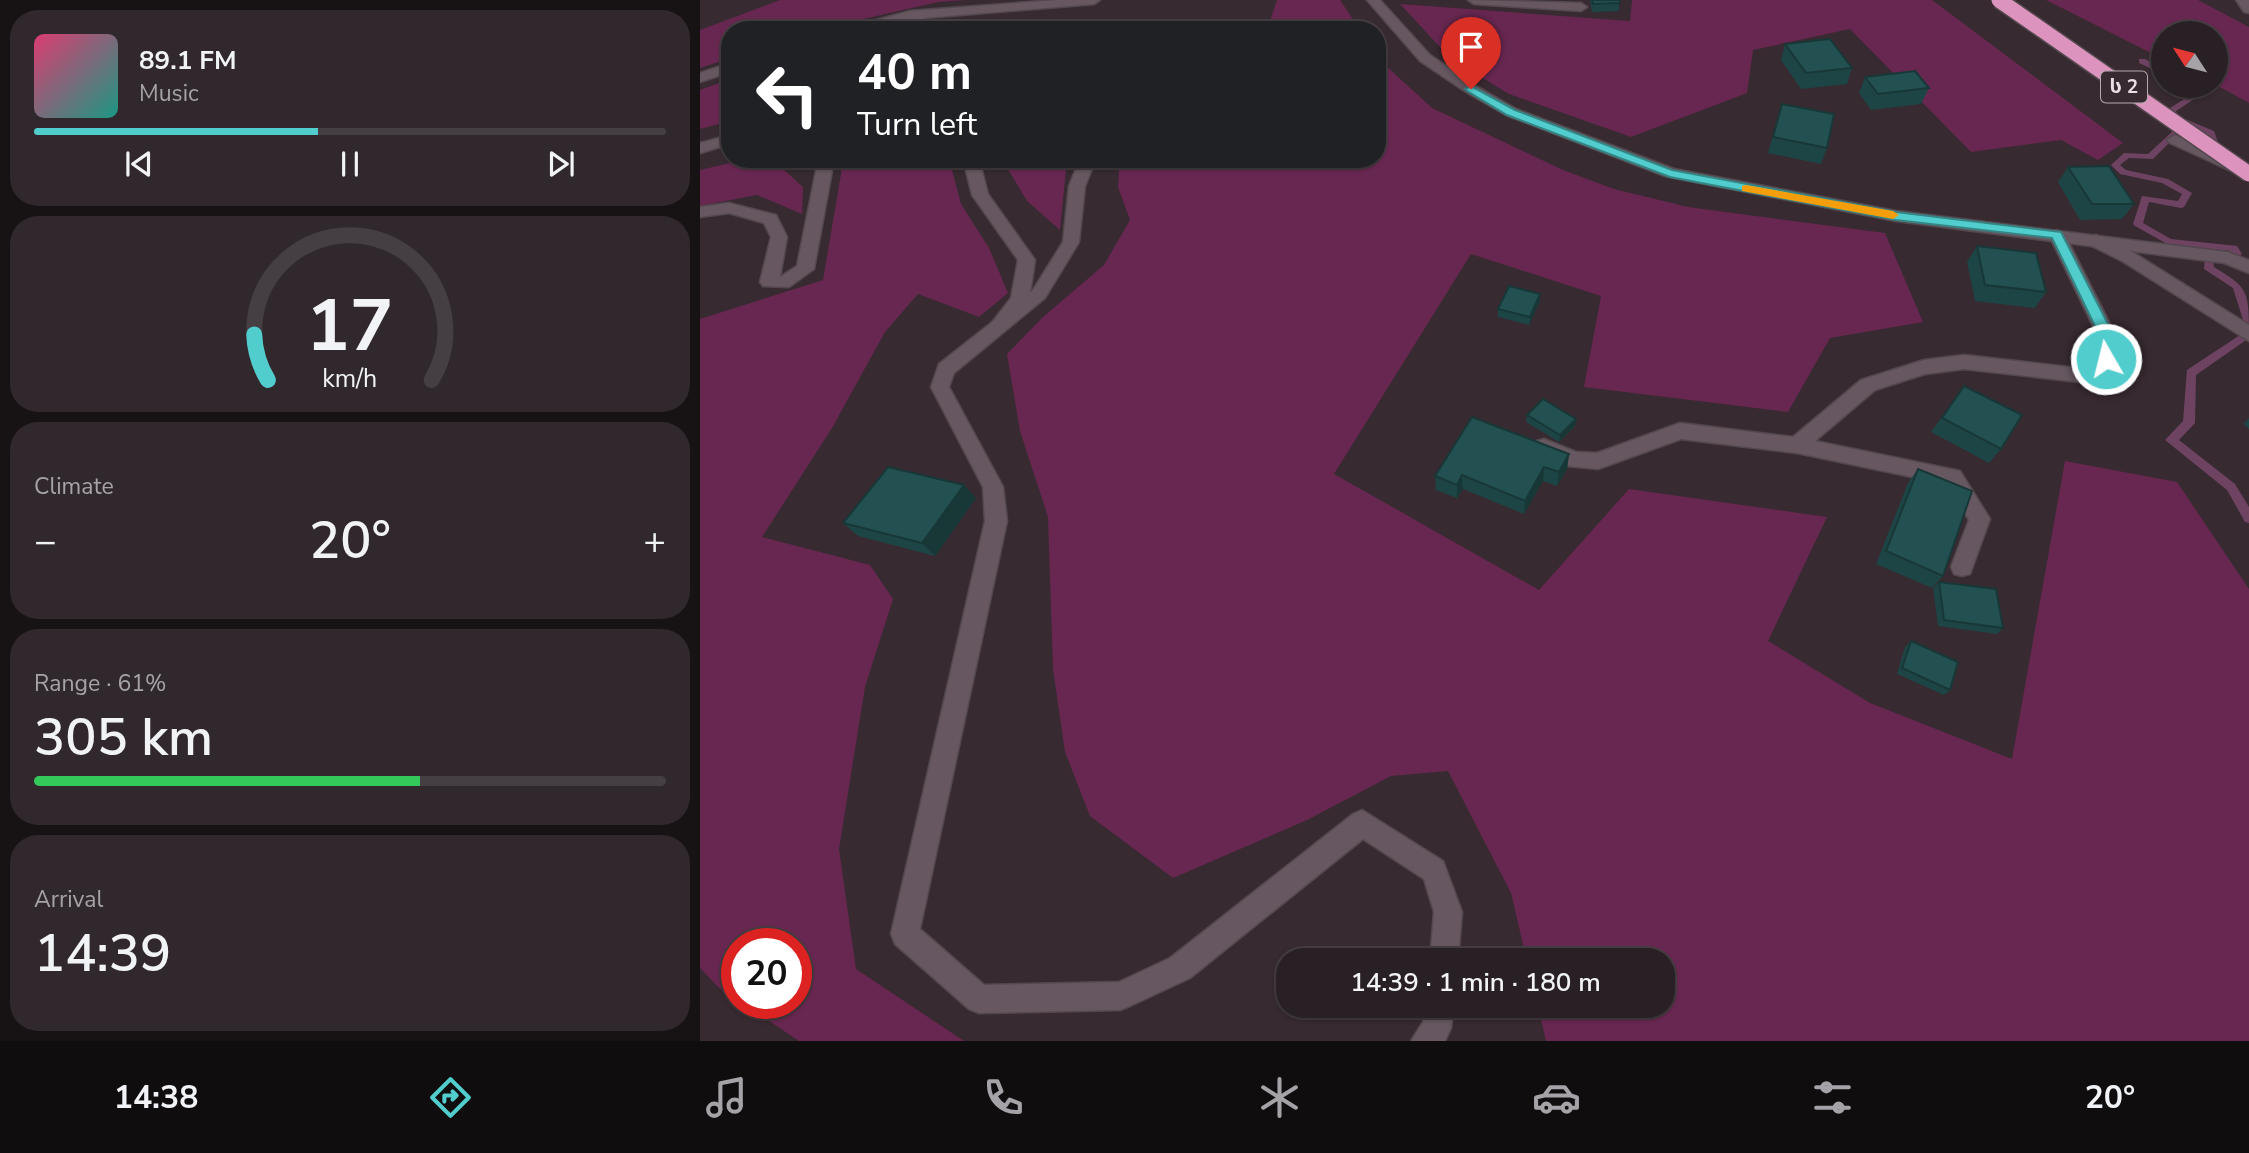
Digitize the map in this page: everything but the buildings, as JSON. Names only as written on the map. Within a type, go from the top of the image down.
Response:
[{"type":"highway","name":"ს 2","points":[[1999,0],[2249,174]]},
{"type":"street","points":[[884,21],[910,15],[1094,0]]},
{"type":"street","points":[[1373,0],[1424,58],[1471,89],[1511,112],[1670,173],[1896,216],[2057,234],[2227,258],[2249,267]]},
{"type":"street","points":[[1474,0],[1581,7]]},
{"type":"street","points":[[2242,0],[2249,9]]},
{"type":"street","points":[[910,15],[919,21]]},
{"type":"street","points":[[700,78],[721,70]]},
{"type":"street","points":[[2175,139],[2249,174]]},
{"type":"street","points":[[700,148],[721,142]]},
{"type":"street","points":[[700,160],[721,155]]},
{"type":"street","points":[[700,212],[729,208],[770,219],[779,237],[769,282],[783,283],[804,269],[824,171],[822,168]]},
{"type":"street","points":[[973,168],[979,195],[1027,260],[1019,299],[998,325]]},
{"type":"street","points":[[1084,168],[1077,186],[1072,242],[1039,294],[946,369],[940,387],[993,488],[996,521],[905,934],[979,999],[1120,996],[1180,968],[1362,823],[1434,870],[1448,912],[1445,948]]},
{"type":"street","points":[[1797,445],[1868,385],[1924,367],[1964,362],[2089,376],[2106,359],[2105,332],[2057,234]]},
{"type":"street","points":[[2096,241],[2127,257],[2249,334]]},
{"type":"street","points":[[1527,440],[1574,460],[1598,461],[1680,431],[1797,445],[1952,477],[1980,519],[1962,567]]},
{"type":"street","points":[[1426,1041],[1437,1028],[1438,1018]]},
{"type":"shaded area","points":[[780,0],[966,0],[938,2],[855,21],[724,21]]},
{"type":"shaded area","points":[[1277,0],[1340,0],[1354,21],[1270,21]]},
{"type":"shaded area","points":[[1632,0],[1932,0],[2123,143],[2098,160],[2061,140],[1971,152],[1850,29],[1753,50],[1747,93],[1631,137],[1509,94],[1450,58],[1400,4],[1630,21]]},
{"type":"shaded area","points":[[2046,0],[2198,0],[2249,27],[2249,103],[2228,92],[2228,21],[2151,21],[2151,53]]},
{"type":"shaded area","points":[[721,22],[721,61],[700,68],[700,30]]},
{"type":"shaded area","points":[[1386,66],[1432,108],[1563,170],[1614,189],[1688,207],[1885,233],[1923,322],[1830,338],[1788,412],[1584,387],[1601,296],[1471,254],[1334,474],[1539,590],[1629,489],[1827,517],[1768,641],[1870,703],[2012,759],[2065,461],[2177,482],[2249,589],[2249,1041],[1546,1041],[1541,1018],[1675,1018],[1675,948],[1524,948],[1511,893],[1448,771],[1391,776],[1307,820],[1173,878],[1090,816],[1065,752],[1053,669],[1048,517],[1020,431],[1007,354],[1043,317],[1104,265],[1130,220],[1118,187],[1119,168],[1386,168]]},
{"type":"shaded area","points":[[721,82],[721,123],[700,129],[700,90]]},
{"type":"shaded area","points":[[721,165],[721,168],[781,168],[803,187],[802,214],[757,195],[700,206],[700,170]]},
{"type":"shaded area","points":[[842,168],[951,168],[961,204],[989,248],[1008,293],[979,317],[918,294],[885,332],[832,428],[762,537],[870,565],[893,599],[865,687],[839,849],[856,969],[964,1041],[799,1041],[766,1019],[812,1019],[812,928],[721,928],[721,989],[700,968],[700,319],[823,280]]},
{"type":"shaded area","points":[[1007,168],[1066,168],[1060,230],[1027,201]]},
{"type":"waterway","points":[[2142,61],[2151,66]]},
{"type":"waterway","points":[[2191,98],[2171,110],[2175,118],[2211,133],[2215,145],[2173,134],[2150,157],[2127,155],[2115,165],[2123,172],[2165,181],[2187,193],[2181,205],[2145,198],[2138,224],[2169,242],[2234,248],[2237,254],[2208,259],[2209,269],[2237,286],[2249,323]]},
{"type":"waterway","points":[[2249,333],[2191,373],[2189,423],[2171,440],[2231,487],[2249,518]]},
{"type":"slow traffic","points":[[1746,189],[1893,215]]},
{"type":"route","points":[[1471,89],[1511,112],[1670,173],[1896,216],[2057,234],[2105,332],[2106,359]]}]
